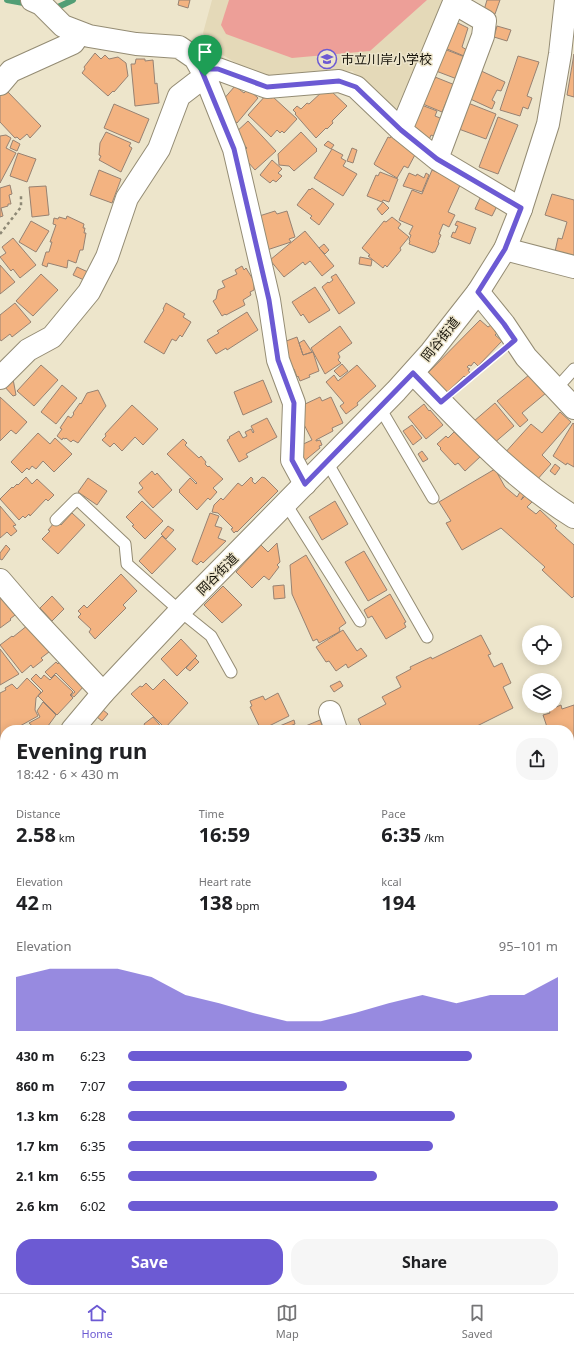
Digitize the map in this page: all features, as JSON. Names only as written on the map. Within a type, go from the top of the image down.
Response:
[{"type":"street","points":[[32,0],[41,4],[63,26],[89,36],[136,44],[179,47],[195,58],[203,73],[234,149],[269,300],[278,360],[294,403],[292,460],[305,484]]},
{"type":"street","name":"岡谷街道","points":[[76,725],[103,693],[180,611],[413,373],[478,292],[505,249],[521,208],[548,124],[560,54],[566,0]]},
{"type":"street","points":[[401,130],[454,1],[484,21],[483,36],[437,159]]},
{"type":"street","points":[[0,84],[11,71],[73,44],[80,32]]},
{"type":"street","points":[[0,378],[28,350],[52,337],[89,292],[107,257],[127,198],[159,149],[179,96],[203,73],[218,69],[267,87],[339,81],[356,87],[401,130],[437,159],[521,208]]},
{"type":"street","points":[[505,249],[574,266]]},
{"type":"street","points":[[478,292],[504,324],[526,357],[574,408]]},
{"type":"street","points":[[413,373],[510,470],[558,507],[574,517]]},
{"type":"street","points":[[0,580],[31,616],[103,693]]},
{"type":"lane","points":[[556,389],[574,369]]},
{"type":"lane","points":[[380,408],[433,498]]},
{"type":"lane","points":[[327,462],[427,637]]},
{"type":"lane","points":[[56,520],[77,499],[125,544],[127,564],[211,636],[231,672]]},
{"type":"lane","points":[[286,504],[360,621]]},
{"type":"path","points":[[0,234],[21,207],[21,195]]},
{"type":"path","points":[[441,402],[515,340]]},
{"type":"shaded area","name":"市立川岸小学校","points":[[212,0],[449,0],[402,116],[352,71],[267,81],[209,47],[203,33]]},
{"type":"shaded area","points":[[229,0],[427,0],[370,51],[292,58],[226,34],[221,25]]},
{"type":"building","points":[[179,0],[190,0],[188,8],[178,5]]},
{"type":"building","points":[[487,0],[500,0],[495,14],[484,10]]},
{"type":"building","points":[[452,20],[468,28],[462,47],[467,50],[464,56],[440,46]]},
{"type":"building","points":[[497,26],[511,30],[507,41],[494,37]]},
{"type":"building","points":[[444,49],[465,57],[457,79],[436,71]]},
{"type":"building","points":[[95,53],[101,59],[105,55],[109,59],[118,57],[126,63],[128,76],[114,92],[113,91],[108,96],[82,73],[85,69],[84,67]]},
{"type":"building","points":[[574,54],[574,97],[567,95]]},
{"type":"building","points":[[518,56],[539,62],[527,96],[532,98],[528,109],[523,107],[520,116],[500,110]]},
{"type":"building","points":[[136,59],[145,59],[145,61],[153,60],[155,84],[157,83],[159,103],[135,106],[131,64],[135,64]]},
{"type":"building","points":[[477,69],[505,82],[501,91],[497,90],[492,100],[495,102],[492,109],[466,97]]},
{"type":"building","points":[[428,76],[435,79],[435,77],[455,85],[449,101],[447,100],[442,112],[418,102]]},
{"type":"building","points":[[235,86],[244,93],[248,89],[258,98],[237,123],[226,114],[222,101]]},
{"type":"building","points":[[6,90],[41,126],[30,138],[27,134],[20,140],[17,137],[15,138],[0,122],[0,96]]},
{"type":"building","points":[[324,90],[328,94],[331,91],[347,106],[332,121],[333,123],[316,138],[293,110],[297,106],[301,109],[307,103],[309,104]]},
{"type":"building","points":[[267,94],[271,98],[273,97],[297,119],[284,133],[282,131],[280,133],[277,130],[271,137],[248,115]]},
{"type":"building","points":[[468,103],[496,114],[486,139],[456,128]]},
{"type":"building","points":[[114,104],[149,119],[139,143],[104,128]]},
{"type":"building","points":[[419,104],[437,111],[435,116],[445,120],[438,138],[431,135],[429,140],[409,128]]},
{"type":"building","points":[[498,117],[518,125],[498,174],[479,167]]},
{"type":"building","points":[[248,121],[276,151],[255,170],[241,154],[247,148],[234,134]]},
{"type":"building","points":[[106,132],[131,143],[129,146],[132,148],[121,172],[99,160],[101,156],[99,155],[100,143]]},
{"type":"building","points":[[301,132],[317,149],[317,151],[294,171],[289,166],[279,165],[278,154]]},
{"type":"building","points":[[6,135],[11,138],[6,148],[16,153],[0,183],[0,136]]},
{"type":"building","points":[[392,135],[417,151],[408,168],[404,166],[397,178],[374,164],[388,137],[390,138]]},
{"type":"building","points":[[13,140],[20,144],[17,151],[10,148]]},
{"type":"building","points":[[328,141],[334,145],[331,149],[324,145]]},
{"type":"building","points":[[352,148],[357,150],[353,163],[347,161]]},
{"type":"building","points":[[332,149],[343,155],[341,158],[346,161],[343,166],[357,174],[343,196],[314,178]]},
{"type":"building","points":[[18,153],[36,159],[27,182],[10,176]]},
{"type":"building","points":[[272,160],[282,169],[278,173],[282,176],[276,182],[273,180],[270,183],[260,175]]},
{"type":"building","points":[[99,170],[121,179],[112,203],[90,195]]},
{"type":"building","points":[[432,170],[461,183],[448,212],[455,215],[449,227],[443,224],[439,234],[441,235],[438,242],[439,243],[435,252],[433,253],[409,244],[411,235],[409,234],[413,226],[399,220],[412,190],[422,194]]},
{"type":"building","points":[[380,172],[398,179],[389,202],[383,200],[382,202],[367,196],[376,175],[378,176]]},
{"type":"building","points":[[409,173],[416,176],[417,174],[424,178],[426,173],[429,175],[422,192],[403,186]]},
{"type":"building","points":[[10,185],[12,194],[9,195],[11,204],[1,208],[3,216],[0,217],[0,188]]},
{"type":"building","points":[[46,186],[49,215],[32,217],[29,187]]},
{"type":"building","points":[[312,188],[334,204],[319,225],[310,218],[312,216],[297,205],[309,189],[310,190]]},
{"type":"building","points":[[552,194],[574,200],[574,260],[554,256],[558,238],[562,239],[567,222],[545,215]]},
{"type":"building","points":[[480,198],[497,206],[492,216],[475,209]]},
{"type":"building","points":[[383,202],[389,208],[382,215],[377,209]]},
{"type":"building","points":[[275,211],[277,214],[287,211],[295,237],[289,239],[291,242],[264,251],[253,218]]},
{"type":"building","points":[[67,216],[84,224],[84,233],[86,233],[83,250],[80,250],[76,263],[68,260],[67,268],[48,263],[47,267],[42,265],[46,252],[49,252],[52,242],[50,242],[56,225],[53,224],[54,218],[58,219],[59,217],[66,219]]},
{"type":"building","points":[[392,217],[401,224],[398,228],[409,237],[400,248],[401,250],[387,267],[385,265],[383,268],[368,256],[370,255],[362,248],[384,221],[386,222]]},
{"type":"building","points":[[31,221],[49,231],[36,252],[19,242]]},
{"type":"building","points":[[457,221],[476,228],[470,244],[451,237],[453,232],[455,233],[458,226],[455,225]]},
{"type":"building","points":[[305,231],[334,266],[322,276],[310,261],[305,265],[303,262],[284,277],[270,260]]},
{"type":"building","points":[[13,238],[36,265],[20,278],[13,269],[11,271],[0,257],[6,253],[2,247]]},
{"type":"building","points":[[324,244],[329,250],[325,254],[319,248]]},
{"type":"building","points":[[360,257],[372,260],[371,266],[359,264]]},
{"type":"building","points":[[0,265],[15,282],[0,294]]},
{"type":"building","points":[[242,266],[244,270],[246,268],[254,281],[254,290],[250,292],[251,295],[243,300],[245,305],[222,316],[213,301],[216,299],[218,290],[225,287],[222,281],[237,274],[235,270]]},
{"type":"building","points":[[77,267],[88,272],[84,280],[73,275]]},
{"type":"building","points":[[41,274],[58,290],[33,316],[16,301]]},
{"type":"building","points":[[336,274],[355,303],[339,314],[322,287],[333,280],[331,277]]},
{"type":"building","points":[[315,287],[330,310],[309,323],[303,314],[301,316],[292,302]]},
{"type":"building","points":[[15,303],[31,322],[12,337],[10,334],[1,341],[0,315]]},
{"type":"building","points":[[166,303],[185,314],[183,317],[191,322],[182,337],[180,335],[176,341],[172,339],[164,354],[144,342],[164,310],[163,309]]},
{"type":"building","points":[[247,312],[258,330],[227,350],[226,348],[216,354],[207,340],[219,333],[217,331]]},
{"type":"building","points":[[480,320],[488,327],[491,325],[498,332],[495,335],[502,341],[478,366],[474,362],[471,366],[469,365],[467,367],[470,369],[468,370],[470,373],[465,377],[464,376],[439,400],[421,380]]},
{"type":"building","points":[[340,326],[352,343],[338,353],[340,357],[338,360],[341,363],[325,374],[311,348]]},
{"type":"building","points":[[297,337],[303,355],[313,352],[319,371],[300,381],[294,369],[290,370],[281,343]]},
{"type":"building","points":[[304,340],[312,352],[303,355],[299,343]]},
{"type":"building","points":[[342,364],[348,371],[340,377],[334,371]]},
{"type":"building","points":[[41,365],[58,380],[34,406],[17,391]]},
{"type":"building","points":[[357,365],[376,386],[357,403],[358,405],[346,414],[340,406],[344,403],[326,382],[334,375],[338,381]]},
{"type":"building","points":[[529,375],[546,393],[522,413],[528,420],[520,427],[497,401]]},
{"type":"building","points":[[13,379],[16,395],[13,396],[3,385]]},
{"type":"building","points":[[263,380],[272,402],[243,415],[234,392]]},
{"type":"building","points":[[62,385],[77,398],[56,424],[41,412]]},
{"type":"building","points":[[98,390],[106,406],[78,443],[73,440],[71,442],[66,438],[63,438],[62,440],[57,436],[62,429],[60,428],[68,416],[71,418],[87,393]]},
{"type":"building","points":[[0,397],[27,422],[16,434],[11,430],[0,441]]},
{"type":"building","points":[[320,397],[322,401],[331,397],[343,423],[332,428],[333,431],[316,440],[320,440],[322,445],[319,446],[320,448],[303,462],[299,446],[312,440],[298,413],[303,405]]},
{"type":"building","points":[[495,403],[514,426],[493,444],[474,421]]},
{"type":"building","points":[[424,404],[443,425],[426,439],[408,417]]},
{"type":"building","points":[[132,405],[158,429],[143,445],[135,437],[122,451],[114,443],[110,447],[102,440],[106,436],[105,434]]},
{"type":"building","points":[[560,412],[571,422],[542,455],[551,464],[536,481],[503,455],[531,424],[542,433]]},
{"type":"building","points":[[267,418],[277,437],[246,454],[248,457],[239,462],[227,440],[239,431],[243,438],[247,436],[245,432],[251,429],[253,433],[254,432],[251,426]]},
{"type":"building","points":[[573,423],[574,467],[567,463],[566,465],[553,456]]},
{"type":"building","points":[[412,425],[422,438],[413,445],[403,431]]},
{"type":"building","points":[[454,432],[466,443],[467,441],[481,456],[465,471],[458,463],[455,465],[437,444],[446,436],[448,438]]},
{"type":"building","points":[[38,433],[50,444],[55,438],[72,454],[54,472],[43,461],[36,469],[32,466],[29,470],[27,468],[22,473],[11,462]]},
{"type":"building","points":[[183,439],[187,443],[185,445],[199,458],[201,456],[206,462],[205,464],[223,479],[213,488],[217,492],[210,500],[208,498],[197,510],[179,492],[179,490],[190,478],[196,484],[197,483],[167,454]]},
{"type":"building","points":[[422,451],[428,459],[423,462],[418,454]]},
{"type":"building","points":[[555,464],[560,468],[555,475],[550,471]]},
{"type":"building","points":[[495,469],[505,487],[517,497],[520,492],[524,495],[521,500],[525,496],[532,502],[527,507],[536,514],[540,510],[557,526],[555,528],[574,545],[574,596],[572,598],[542,570],[545,567],[501,528],[462,550],[446,523],[451,521],[439,502]]},
{"type":"building","points":[[152,471],[155,475],[157,473],[172,490],[153,508],[138,492],[143,488],[139,483]]},
{"type":"building","points":[[26,477],[32,484],[37,479],[54,495],[48,501],[46,499],[30,516],[29,514],[25,518],[23,516],[19,520],[0,499],[12,487],[13,488],[17,484],[18,485]]},
{"type":"building","points":[[251,477],[255,484],[262,477],[265,478],[278,491],[237,532],[236,531],[234,533],[231,529],[233,528],[218,513],[212,512],[214,505],[221,498],[223,500],[238,483],[242,486]]},
{"type":"building","points":[[88,478],[107,491],[97,505],[78,492]]},
{"type":"building","points":[[142,501],[163,521],[145,539],[132,526],[134,525],[126,517]]},
{"type":"building","points":[[335,501],[348,524],[322,540],[309,517]]},
{"type":"building","points":[[0,506],[16,525],[13,526],[17,531],[11,536],[7,532],[0,538]]},
{"type":"building","points":[[72,513],[85,525],[58,554],[42,539],[50,531],[48,530],[54,523],[57,526],[59,523],[61,525]]},
{"type":"building","points":[[210,513],[219,516],[215,526],[222,528],[218,538],[226,541],[203,563],[201,561],[197,565],[192,561]]},
{"type":"building","points":[[168,526],[174,530],[166,539],[161,534]]},
{"type":"building","points":[[162,536],[176,549],[152,574],[139,561]]},
{"type":"building","points":[[277,543],[280,562],[277,565],[279,567],[269,580],[264,576],[252,588],[236,572],[261,545],[268,552]]},
{"type":"building","points":[[6,545],[10,549],[2,560],[0,559],[0,553]]},
{"type":"building","points":[[364,551],[387,590],[368,601],[345,562]]},
{"type":"building","points":[[306,555],[346,623],[339,628],[339,632],[319,643],[317,639],[313,641],[292,594],[290,565]]},
{"type":"building","points":[[121,574],[137,591],[123,605],[126,608],[95,639],[89,632],[91,629],[78,617],[81,614],[78,611],[84,605],[87,608]]},
{"type":"building","points":[[284,585],[285,598],[274,599],[273,586]]},
{"type":"building","points":[[223,586],[242,605],[222,623],[204,605]]},
{"type":"building","points":[[390,594],[406,622],[404,623],[406,627],[386,639],[372,616],[368,618],[364,610]]},
{"type":"building","points":[[0,595],[15,615],[0,628]]},
{"type":"building","points":[[52,596],[64,609],[52,621],[40,608]]},
{"type":"building","points":[[28,625],[49,652],[41,658],[43,660],[33,668],[31,665],[22,673],[0,645]]},
{"type":"building","points":[[343,630],[357,651],[361,648],[367,656],[348,668],[346,664],[336,671],[329,661],[326,662],[316,647]]},
{"type":"building","points":[[481,635],[491,654],[488,655],[494,667],[502,663],[511,683],[503,687],[513,708],[479,725],[361,725],[358,719],[386,704],[382,697],[401,687],[396,677],[411,669],[410,667],[431,657],[432,659]]},
{"type":"building","points":[[181,639],[197,656],[177,676],[161,659]]},
{"type":"building","points":[[0,649],[19,674],[0,685]]},
{"type":"building","points":[[195,658],[199,662],[190,671],[186,668]]},
{"type":"building","points":[[56,662],[58,664],[59,662],[84,686],[74,697],[71,695],[75,692],[56,673],[51,678],[45,672]]},
{"type":"building","points":[[36,674],[41,679],[44,675],[50,680],[55,675],[73,692],[70,695],[73,698],[57,715],[38,696],[43,691],[31,679]]},
{"type":"building","points":[[27,678],[41,692],[36,698],[35,710],[38,716],[22,725],[0,725],[0,693],[12,684],[17,689]]},
{"type":"building","points":[[164,679],[188,703],[168,725],[162,725],[131,694],[146,683],[153,690]]},
{"type":"building","points":[[340,681],[343,686],[334,692],[330,686]]},
{"type":"building","points":[[278,693],[289,716],[271,725],[259,725],[250,707],[252,706],[250,701],[263,696],[265,700]]},
{"type":"building","points":[[43,702],[56,715],[49,725],[31,725],[29,723],[40,717],[37,711]]},
{"type":"building","points":[[574,705],[574,725],[546,725],[543,715],[550,713],[562,713],[562,709]]},
{"type":"building","points":[[103,710],[108,714],[102,721],[97,717]]},
{"type":"building","points":[[153,717],[160,725],[144,725]]},
{"type":"building","points":[[294,720],[295,724],[292,725],[282,725]]},
{"type":"building","points":[[320,720],[322,725],[308,725]]},
{"type":"waterway","points":[[7,0],[29,4]]},
{"type":"waterway","points":[[52,7],[58,7],[73,0]]},
{"type":"place","name":"市立川岸小学校","points":[[327,59]]},
{"type":"route","points":[[201,69],[218,69],[267,87],[339,81],[356,87],[401,130],[437,159],[521,208],[505,249],[478,292],[515,340],[441,402],[413,373],[305,484],[292,460],[294,403],[278,360],[269,300],[234,149],[205,76],[201,69]]}]
